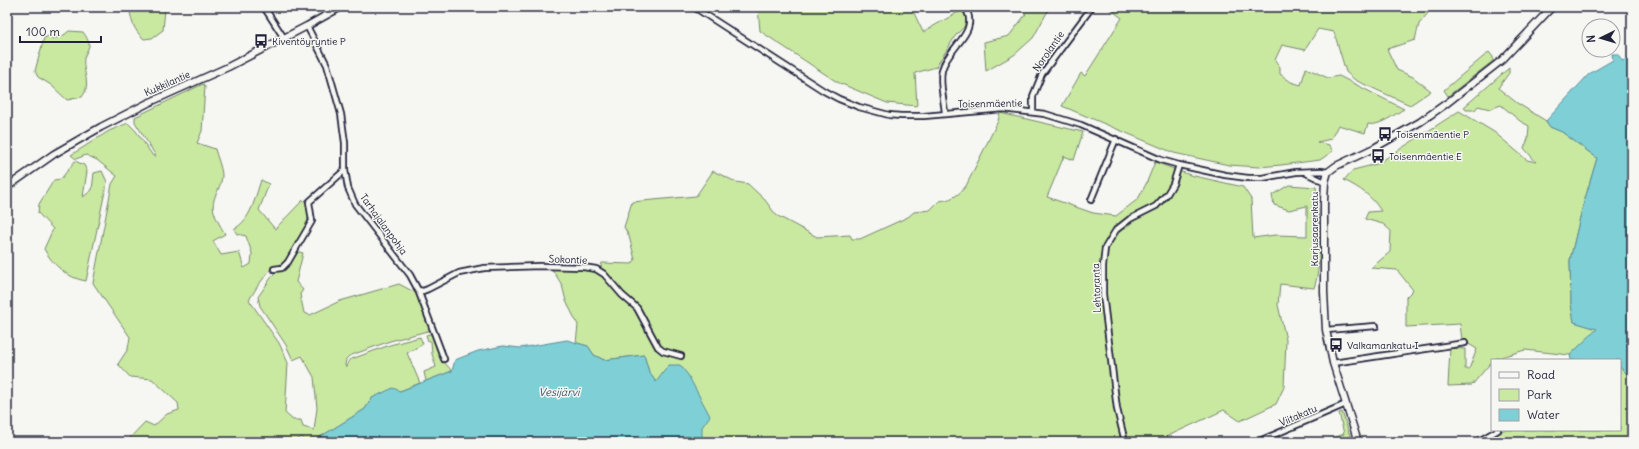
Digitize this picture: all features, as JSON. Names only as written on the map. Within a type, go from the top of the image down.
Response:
[{"type":"street","points":[[264,7],[284,38]]},
{"type":"street","name":"Kukkilantie","points":[[7,187],[54,154],[101,127],[148,103],[228,67],[341,7]]},
{"type":"street","name":"Toisenmäentie","points":[[694,7],[824,92],[859,107],[889,115],[909,117],[1003,109],[1032,111],[1058,117],[1116,139],[1179,166],[1248,178],[1262,178],[1296,172],[1328,172]]},
{"type":"street","points":[[946,113],[942,87],[942,69],[969,29],[970,17],[965,7]]},
{"type":"street","name":"Norolantie","points":[[1032,111],[1033,96],[1042,74],[1092,7]]},
{"type":"street","points":[[1328,172],[1336,166],[1374,148],[1420,122],[1447,103],[1502,60],[1552,7]]},
{"type":"street","name":"Tarhajalanpohja","points":[[307,26],[327,65],[344,126],[345,170],[348,188],[356,204],[410,276],[418,290],[444,359]]},
{"type":"street","points":[[1091,200],[1116,139]]},
{"type":"street","name":"Lehtoranta","points":[[1125,442],[1117,409],[1103,294],[1103,266],[1105,248],[1116,230],[1130,219],[1156,206],[1167,194],[1173,184],[1179,166]]},
{"type":"street","points":[[274,269],[282,268],[288,262],[312,221],[309,202],[345,170]]},
{"type":"street","points":[[1304,172],[1325,182]]},
{"type":"street","name":"Karjusaarenkatu","points":[[1328,172],[1325,182],[1324,247],[1326,330],[1333,363],[1358,442]]},
{"type":"street","name":"Sokontie","points":[[418,290],[423,291],[428,289],[459,273],[484,268],[540,266],[583,267],[596,269],[604,274],[637,308],[658,347],[663,351],[681,356]]},
{"type":"street","points":[[1326,330],[1376,326]]},
{"type":"street","points":[[1333,363],[1465,343]]},
{"type":"street","name":"Viitakatu","points":[[1257,442],[1346,404]]},
{"type":"street","points":[[1476,442],[1496,431]]},
{"type":"green space","points":[[130,7],[167,7],[165,9],[163,30],[152,38],[144,39],[133,24]]},
{"type":"green space","points":[[758,7],[911,7],[923,32],[962,10],[967,20],[964,27],[956,35],[936,67],[915,73],[917,106],[887,103],[837,82],[760,31]]},
{"type":"green space","points":[[1015,7],[1050,7],[1033,38],[1014,55],[986,71],[984,42],[1009,36],[1026,14]]},
{"type":"green space","points":[[1107,7],[1433,7],[1419,24],[1415,40],[1387,49],[1397,70],[1413,77],[1431,91],[1410,105],[1355,80],[1346,72],[1334,32],[1318,29],[1305,50],[1282,45],[1275,60],[1280,67],[1280,74],[1291,82],[1301,85],[1306,68],[1328,78],[1339,76],[1404,109],[1382,122],[1377,124],[1368,124],[1365,133],[1338,125],[1331,139],[1317,142],[1329,145],[1333,151],[1320,160],[1259,167],[1229,165],[1174,153],[1062,106],[1081,73],[1085,76],[1122,18]]},
{"type":"green space","points":[[69,31],[83,32],[89,46],[84,58],[86,83],[85,92],[82,97],[67,100],[51,85],[38,77],[35,71],[44,38],[49,36],[53,39],[64,35]]},
{"type":"green space","points":[[1489,52],[1493,57],[1493,61],[1448,96],[1444,90]]},
{"type":"green space","points":[[1509,68],[1509,73],[1498,88],[1517,103],[1546,121],[1550,127],[1562,132],[1597,158],[1582,209],[1570,260],[1571,304],[1574,322],[1598,329],[1570,355],[1525,350],[1491,359],[1491,363],[1472,385],[1448,386],[1450,348],[1465,349],[1465,369],[1469,369],[1477,349],[1462,340],[1460,324],[1406,327],[1406,297],[1413,290],[1397,270],[1371,268],[1390,252],[1391,231],[1383,224],[1365,219],[1368,212],[1381,211],[1365,193],[1356,186],[1344,180],[1353,170],[1377,164],[1459,111],[1494,132],[1527,160],[1536,162],[1524,148],[1528,139],[1529,126],[1520,121],[1501,105],[1490,109],[1478,106],[1475,110],[1466,110],[1464,107]]},
{"type":"green space","points":[[203,84],[205,86],[202,131],[197,143],[215,149],[221,170],[222,176],[220,186],[213,202],[213,207],[216,217],[225,234],[213,241],[221,255],[239,252],[244,268],[251,264],[252,253],[246,236],[237,234],[234,229],[245,220],[252,208],[261,180],[269,184],[259,210],[275,229],[303,200],[308,204],[309,214],[306,227],[286,260],[280,266],[272,267],[249,300],[279,343],[288,363],[285,413],[293,420],[301,420],[303,427],[314,430],[317,408],[314,377],[302,356],[293,360],[286,345],[260,306],[258,297],[275,272],[283,270],[288,265],[296,251],[303,253],[296,282],[303,290],[300,294],[304,313],[310,315],[340,301],[399,284],[418,294],[431,330],[390,341],[349,356],[346,359],[346,367],[349,360],[390,345],[420,337],[423,344],[407,353],[420,383],[400,391],[372,398],[365,409],[312,442],[306,442],[302,437],[293,442],[126,442],[145,422],[154,426],[167,414],[179,410],[178,403],[152,379],[130,377],[118,364],[128,349],[130,337],[93,283],[112,184],[117,176],[97,160],[86,155],[76,159],[71,155],[109,131],[128,123],[136,131],[153,156],[156,156],[135,122],[135,117]]},
{"type":"green space","points":[[1000,113],[1083,132],[1074,160],[1064,156],[1047,197],[1093,213],[1116,216],[1138,199],[1155,162],[1190,175],[1243,187],[1251,199],[1253,238],[1275,235],[1307,236],[1307,206],[1289,210],[1274,205],[1272,195],[1289,185],[1316,187],[1319,224],[1319,265],[1314,288],[1280,284],[1278,305],[1286,340],[1284,387],[1276,404],[1240,421],[1224,410],[1155,442],[690,442],[649,372],[644,355],[604,360],[594,355],[588,346],[576,343],[578,325],[566,301],[562,285],[552,269],[584,268],[599,273],[602,263],[632,264],[635,260],[629,236],[624,227],[632,202],[696,196],[713,171],[736,182],[748,184],[765,200],[776,215],[817,237],[850,235],[852,239],[860,239],[908,217],[914,212],[930,210],[939,201],[954,197],[960,192],[966,186],[998,121]]},
{"type":"green space","points":[[75,161],[84,165],[87,171],[83,197],[92,190],[94,173],[102,171],[107,182],[86,281],[73,277],[61,270],[48,255],[44,249],[53,229],[38,213],[39,204],[54,180],[61,179]]},
{"type":"green space","points":[[433,333],[443,361],[452,371],[426,381],[424,372],[436,367],[432,354],[431,341],[428,341],[426,335]]},
{"type":"green space","points":[[1621,368],[1627,374],[1632,375],[1632,442],[1497,442],[1494,437],[1502,431],[1621,431]]},
{"type":"green space","points":[[1342,412],[1352,442],[1322,442],[1344,434],[1339,413]]},
{"type":"water","points":[[1632,57],[1632,375],[1627,374],[1621,368],[1621,359],[1571,359],[1570,355],[1597,329],[1574,322],[1571,304],[1570,260],[1582,209],[1597,158],[1562,132],[1550,127],[1546,121],[1589,74],[1613,60],[1613,58],[1620,58],[1622,61]]},
{"type":"water","name":"Vesijärvi","points":[[567,340],[588,346],[594,355],[604,360],[644,355],[649,372],[656,382],[669,365],[680,365],[688,375],[710,416],[702,427],[702,442],[312,442],[365,409],[372,398],[393,388],[400,391],[452,371],[455,360],[478,351],[503,346],[520,348]]},
{"type":"place","name":"Kiventöyryntie P","points":[[261,41]]},
{"type":"place","name":"Toisenmäentie P","points":[[1385,134]]},
{"type":"place","name":"Toisenmäentie E","points":[[1378,156]]},
{"type":"place","name":"Valkamankatu I","points":[[1336,345]]}]
